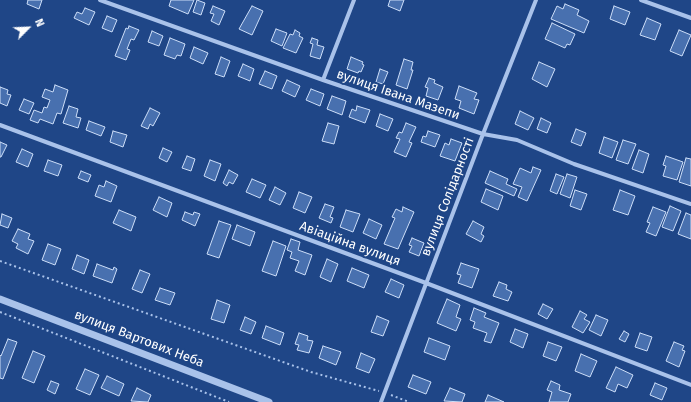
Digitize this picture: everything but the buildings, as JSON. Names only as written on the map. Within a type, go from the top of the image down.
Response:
[{"type":"street","name":"вулиця Івана Мазепи","points":[[100,0],[323,80],[483,134],[518,140],[574,164],[691,204]]},
{"type":"street","points":[[323,80],[354,0]]},
{"type":"street","name":"вулиця Солідарності","points":[[380,402],[536,0]]},
{"type":"street","points":[[641,0],[691,18]]},
{"type":"street","name":"Авіаційна вулиця","points":[[0,125],[426,283],[691,385]]},
{"type":"street","name":"вулиця Вартових Неба","points":[[0,299],[269,402]]},
{"type":"path","points":[[0,261],[311,372],[383,392],[409,402]]},
{"type":"path","points":[[0,312],[229,402]]}]
